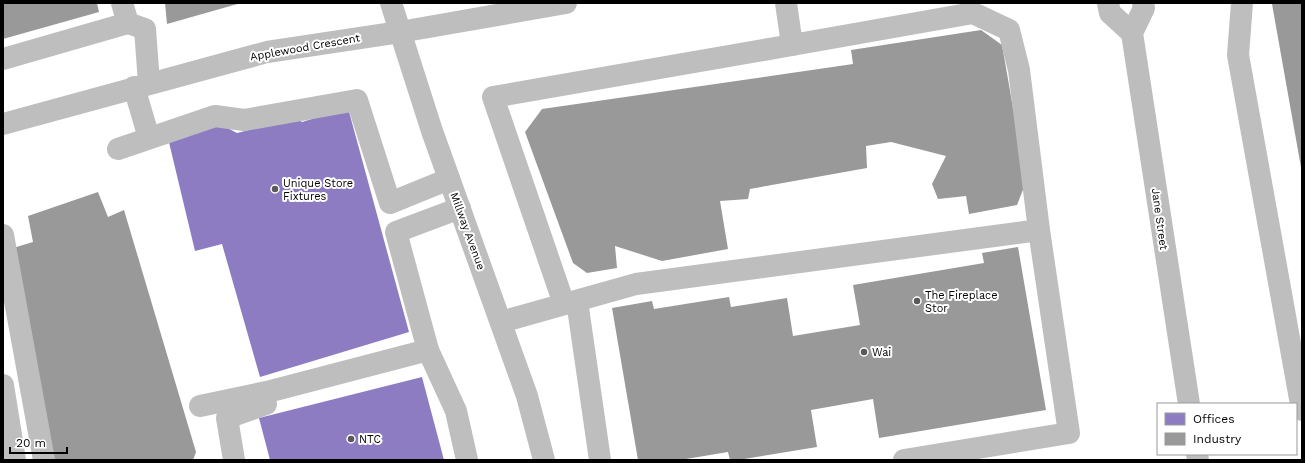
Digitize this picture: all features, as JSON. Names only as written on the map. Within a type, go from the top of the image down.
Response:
[{"type":"main road","points":[[1108,3],[1110,13],[1132,33],[1144,8],[1143,3]]},
{"type":"main road","name":"Jane Street","points":[[1132,33],[1189,403]]},
{"type":"street","name":"Millway Avenue","points":[[391,3],[449,179],[527,396],[539,459]]},
{"type":"street","name":"Applewood Crescent","points":[[3,124],[267,52],[400,32],[566,3]]},
{"type":"street","points":[[786,3],[792,45]]},
{"type":"street","points":[[1242,3],[1238,55],[1297,352],[1302,410]]},
{"type":"street","points":[[3,59],[125,13],[145,29],[142,85],[149,138]]},
{"type":"street","points":[[600,460],[570,303],[493,97],[973,13],[1009,30],[1019,70],[1039,230],[1069,433],[904,460]]},
{"type":"street","points":[[118,149],[215,116],[244,120],[357,100],[390,203],[396,232],[428,350],[456,412],[467,460]]},
{"type":"street","points":[[390,203],[449,179]]},
{"type":"street","points":[[396,232],[460,208]]},
{"type":"street","points":[[501,322],[636,284],[1039,230]]},
{"type":"street","points":[[3,235],[44,460]]},
{"type":"street","points":[[200,406],[271,391],[428,350]]},
{"type":"street","points":[[3,385],[15,460]]},
{"type":"street","points":[[234,460],[227,418],[268,403],[271,391]]},
{"type":"building: Offices","name":"Unique Store Fixtures","points":[[348,108],[409,332],[260,377],[222,244],[195,251],[167,134],[216,122],[237,133],[296,118],[302,122]]},
{"type":"building: Offices","name":"NTC","points":[[422,377],[444,460],[270,460],[259,418]]},
{"type":"building: Industry","points":[[3,3],[97,3],[99,12],[3,39]]},
{"type":"building: Industry","points":[[165,3],[241,3],[167,24]]},
{"type":"building: Industry","points":[[1302,3],[1302,173],[1272,4]]},
{"type":"building: Industry","points":[[981,30],[1002,45],[1026,182],[1017,205],[969,214],[966,196],[938,199],[932,184],[946,156],[891,142],[866,146],[867,168],[750,189],[748,199],[720,201],[728,249],[662,261],[615,246],[617,268],[587,273],[573,263],[525,132],[542,109],[853,64],[851,50]]},
{"type":"building: Industry","points":[[98,192],[108,217],[124,210],[196,452],[193,460],[45,460],[13,248],[33,242],[28,216]]},
{"type":"building: Industry","points":[[1018,247],[1046,410],[879,438],[873,399],[811,410],[817,447],[738,460],[730,460],[728,452],[680,460],[638,460],[612,308],[652,301],[654,309],[729,297],[731,307],[787,298],[793,336],[860,325],[853,285],[984,263],[982,253]]},
{"type":"place","name":"Unique Store Fixtures","points":[[275,189]]},
{"type":"place","name":"The Fireplace Stor","points":[[917,301]]},
{"type":"place","name":"Wai","points":[[864,352]]},
{"type":"place","name":"NTC","points":[[351,439]]}]
